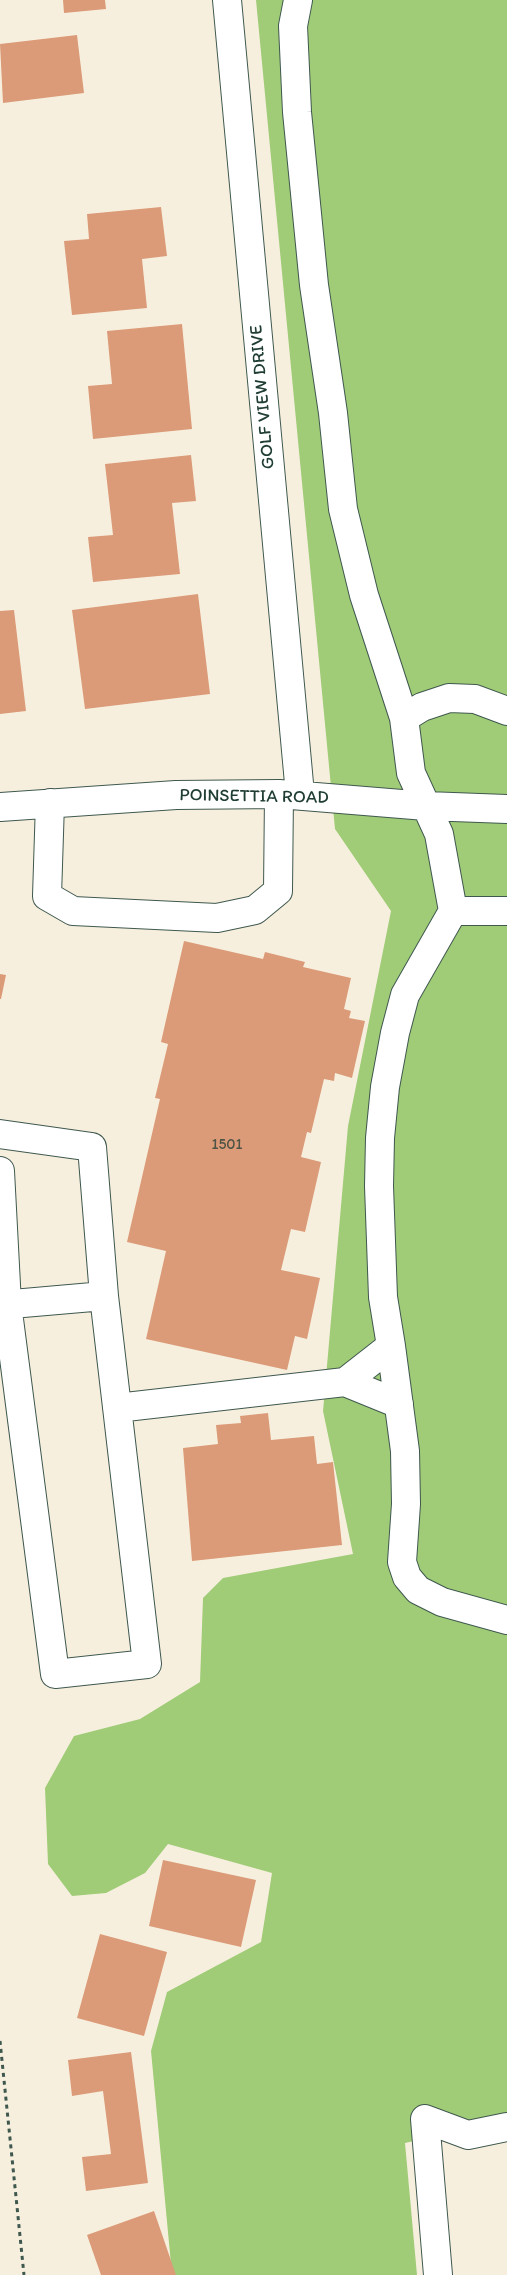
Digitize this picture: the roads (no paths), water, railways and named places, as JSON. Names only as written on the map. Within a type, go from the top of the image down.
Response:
[{"type":"street","name":"GOLF VIEW DRIVE","points":[[50,803],[48,896],[73,911],[217,918],[255,910],[278,891],[290,794],[226,0]]},
{"type":"street","points":[[298,0],[293,26],[297,112],[314,285],[333,414],[343,509],[364,595],[404,718],[411,773],[439,834],[453,911],[405,995],[394,1034],[385,1087],[380,1138],[379,1186],[383,1296],[404,1451],[406,1504],[402,1562],[407,1577],[418,1590],[442,1602],[507,1620]]},
{"type":"street","points":[[404,718],[422,707],[449,698],[475,699],[507,710]]},
{"type":"street","name":"POINSETTIA ROAD","points":[[0,807],[176,795],[290,794],[426,806],[507,809]]},
{"type":"street","points":[[453,911],[507,911]]},
{"type":"street","points":[[0,1134],[92,1147],[104,1296],[147,1664],[55,1674],[4,1305],[0,1171]]},
{"type":"street","points":[[4,1305],[104,1296]]},
{"type":"street","points":[[345,1382],[391,1346]]},
{"type":"street","points":[[117,1408],[345,1382],[399,1404]]},
{"type":"street","points":[[438,2275],[425,2119],[468,2135],[507,2126]]}]
